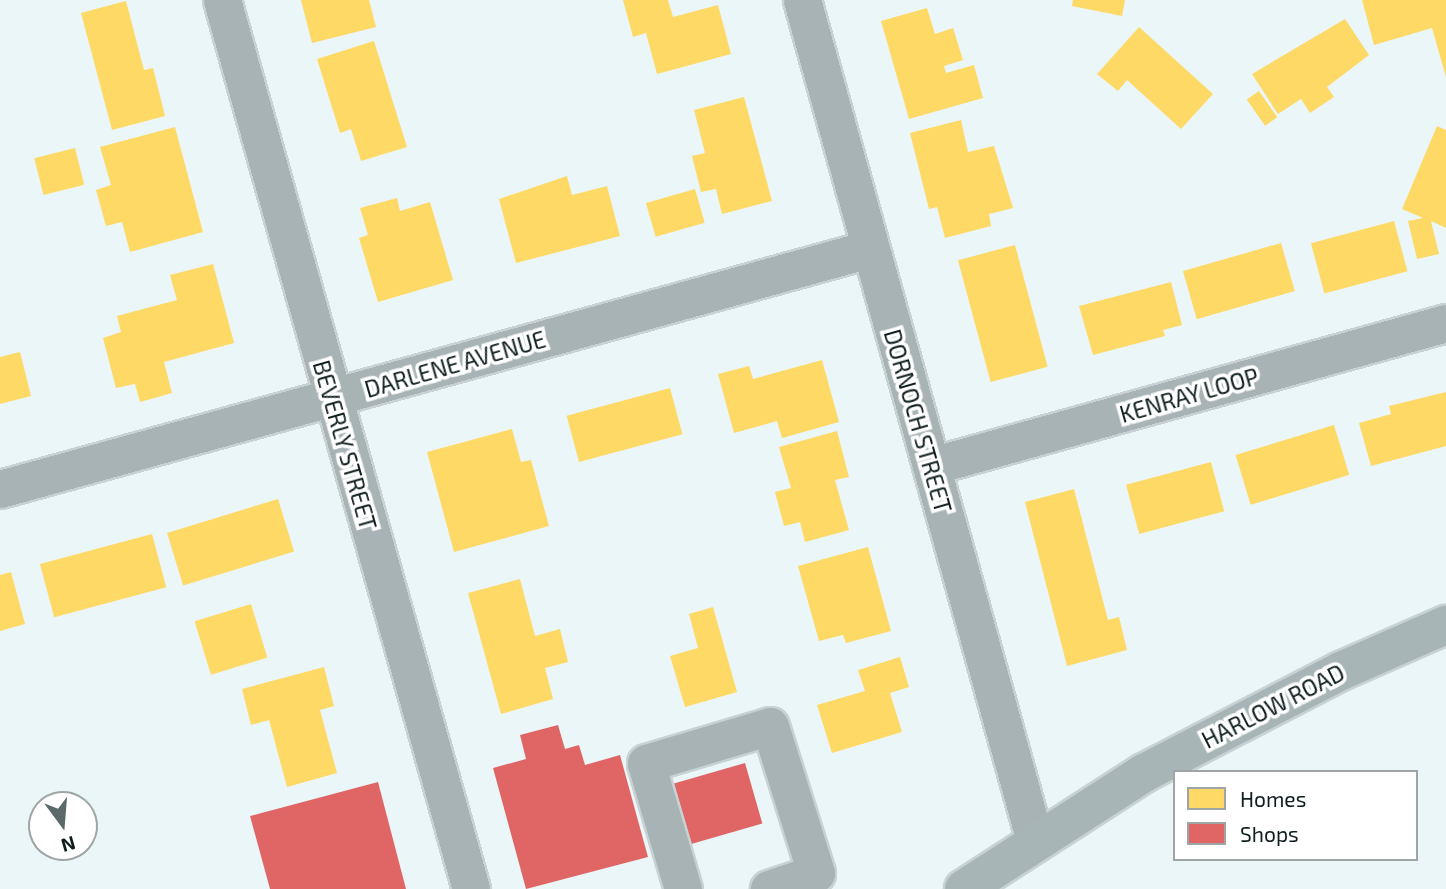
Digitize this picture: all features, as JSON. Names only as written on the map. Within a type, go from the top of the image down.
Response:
[{"type":"main road","name":"HARLOW ROAD","points":[[964,889],[1144,773],[1246,718],[1446,625]]},
{"type":"street","name":"BEVERLY STREET","points":[[222,0],[331,398],[471,889]]},
{"type":"street","name":"DORNOCH STREET","points":[[802,0],[1035,841]]},
{"type":"street","name":"DARLENE AVENUE","points":[[0,489],[869,249]]},
{"type":"street","name":"KENRAY LOOP","points":[[931,466],[1446,323]]},
{"type":"street","points":[[683,889],[646,763],[770,726],[816,873],[769,889]]},
{"type":"building: Homes","points":[[301,0],[369,0],[376,27],[312,43]]},
{"type":"building: Homes","points":[[623,0],[668,0],[673,17],[718,5],[731,54],[657,74],[646,33],[633,37]]},
{"type":"building: Homes","points":[[1073,0],[1125,0],[1122,16],[1072,6]]},
{"type":"building: Homes","points":[[1362,0],[1446,0],[1446,77],[1432,28],[1374,45]]},
{"type":"building: Homes","points":[[126,1],[144,70],[153,68],[165,116],[112,130],[81,13]]},
{"type":"building: Homes","points":[[927,8],[935,34],[953,28],[963,60],[944,66],[946,73],[974,65],[983,98],[909,119],[881,21]]},
{"type":"building: Homes","points":[[1345,19],[1369,55],[1327,87],[1334,97],[1310,113],[1301,99],[1278,114],[1252,74]]},
{"type":"building: Homes","points":[[1139,27],[1213,94],[1181,129],[1127,80],[1118,91],[1097,74]]},
{"type":"building: Homes","points":[[374,41],[407,147],[361,161],[351,129],[340,133],[317,59]]},
{"type":"building: Homes","points":[[1259,91],[1277,117],[1265,126],[1247,100]]},
{"type":"building: Homes","points":[[744,97],[772,201],[722,214],[716,189],[701,192],[692,156],[705,153],[694,110]]},
{"type":"building: Homes","points":[[961,120],[968,152],[994,146],[1013,208],[989,214],[991,226],[945,238],[937,207],[929,209],[910,133]]},
{"type":"building: Homes","points":[[1437,126],[1446,130],[1446,228],[1431,221],[1439,254],[1417,259],[1408,221],[1423,218],[1402,209]]},
{"type":"building: Homes","points":[[175,127],[203,232],[130,252],[122,222],[106,226],[96,190],[111,185],[100,147]]},
{"type":"building: Homes","points":[[75,148],[84,185],[43,195],[34,158]]},
{"type":"building: Homes","points":[[567,176],[572,195],[607,186],[620,236],[516,263],[499,199]]},
{"type":"building: Homes","points":[[695,189],[705,223],[656,237],[646,203]]},
{"type":"building: Homes","points":[[397,198],[400,211],[430,202],[453,280],[378,302],[359,238],[368,235],[360,208]]},
{"type":"building: Homes","points":[[1394,221],[1407,271],[1324,293],[1311,243]]},
{"type":"building: Homes","points":[[1281,243],[1295,291],[1197,319],[1183,271]]},
{"type":"building: Homes","points":[[1015,245],[1048,367],[991,382],[958,260]]},
{"type":"building: Homes","points":[[213,264],[234,343],[164,362],[172,393],[140,402],[135,384],[116,388],[103,338],[121,332],[117,316],[177,300],[170,275]]},
{"type":"building: Homes","points":[[1171,282],[1182,325],[1163,330],[1165,336],[1093,355],[1079,306]]},
{"type":"building: Homes","points":[[20,352],[31,396],[0,404],[0,357]]},
{"type":"building: Homes","points":[[822,360],[839,422],[782,438],[777,421],[734,433],[718,374],[749,366],[753,379]]},
{"type":"building: Homes","points":[[670,388],[682,434],[579,462],[567,416]]},
{"type":"building: Homes","points":[[1446,392],[1446,446],[1371,466],[1359,423],[1391,414],[1389,406]]},
{"type":"building: Homes","points":[[1334,425],[1349,475],[1251,505],[1236,455]]},
{"type":"building: Homes","points":[[512,429],[521,462],[531,460],[549,526],[454,552],[427,452]]},
{"type":"building: Homes","points":[[837,431],[849,477],[835,480],[849,530],[805,542],[800,522],[784,526],[775,492],[791,488],[779,447]]},
{"type":"building: Homes","points":[[1211,462],[1224,511],[1139,534],[1126,485]]},
{"type":"building: Homes","points":[[1074,489],[1108,620],[1119,617],[1127,650],[1067,666],[1025,502]]},
{"type":"building: Homes","points":[[278,499],[294,552],[183,586],[167,533]]},
{"type":"building: Homes","points":[[152,534],[166,587],[54,617],[40,564]]},
{"type":"building: Homes","points":[[868,547],[891,631],[846,643],[843,635],[819,641],[798,566]]},
{"type":"building: Homes","points":[[11,572],[25,624],[0,631],[0,575]]},
{"type":"building: Homes","points":[[520,579],[535,636],[560,629],[568,662],[545,668],[553,699],[501,714],[468,593]]},
{"type":"building: Homes","points":[[251,604],[267,658],[211,675],[195,621]]},
{"type":"building: Homes","points":[[713,607],[737,692],[685,707],[670,656],[698,648],[689,614]]},
{"type":"building: Homes","points":[[900,657],[909,687],[890,693],[902,732],[832,753],[817,705],[865,691],[858,670]]},
{"type":"building: Homes","points":[[324,667],[334,706],[320,710],[337,773],[287,787],[269,720],[251,725],[242,689]]},
{"type":"building: Shops","points":[[558,725],[565,749],[579,745],[585,765],[620,755],[648,857],[526,889],[493,768],[526,759],[520,735]]},
{"type":"building: Shops","points":[[745,763],[762,824],[691,844],[674,783]]},
{"type":"building: Shops","points":[[378,782],[406,889],[270,889],[250,816]]}]
